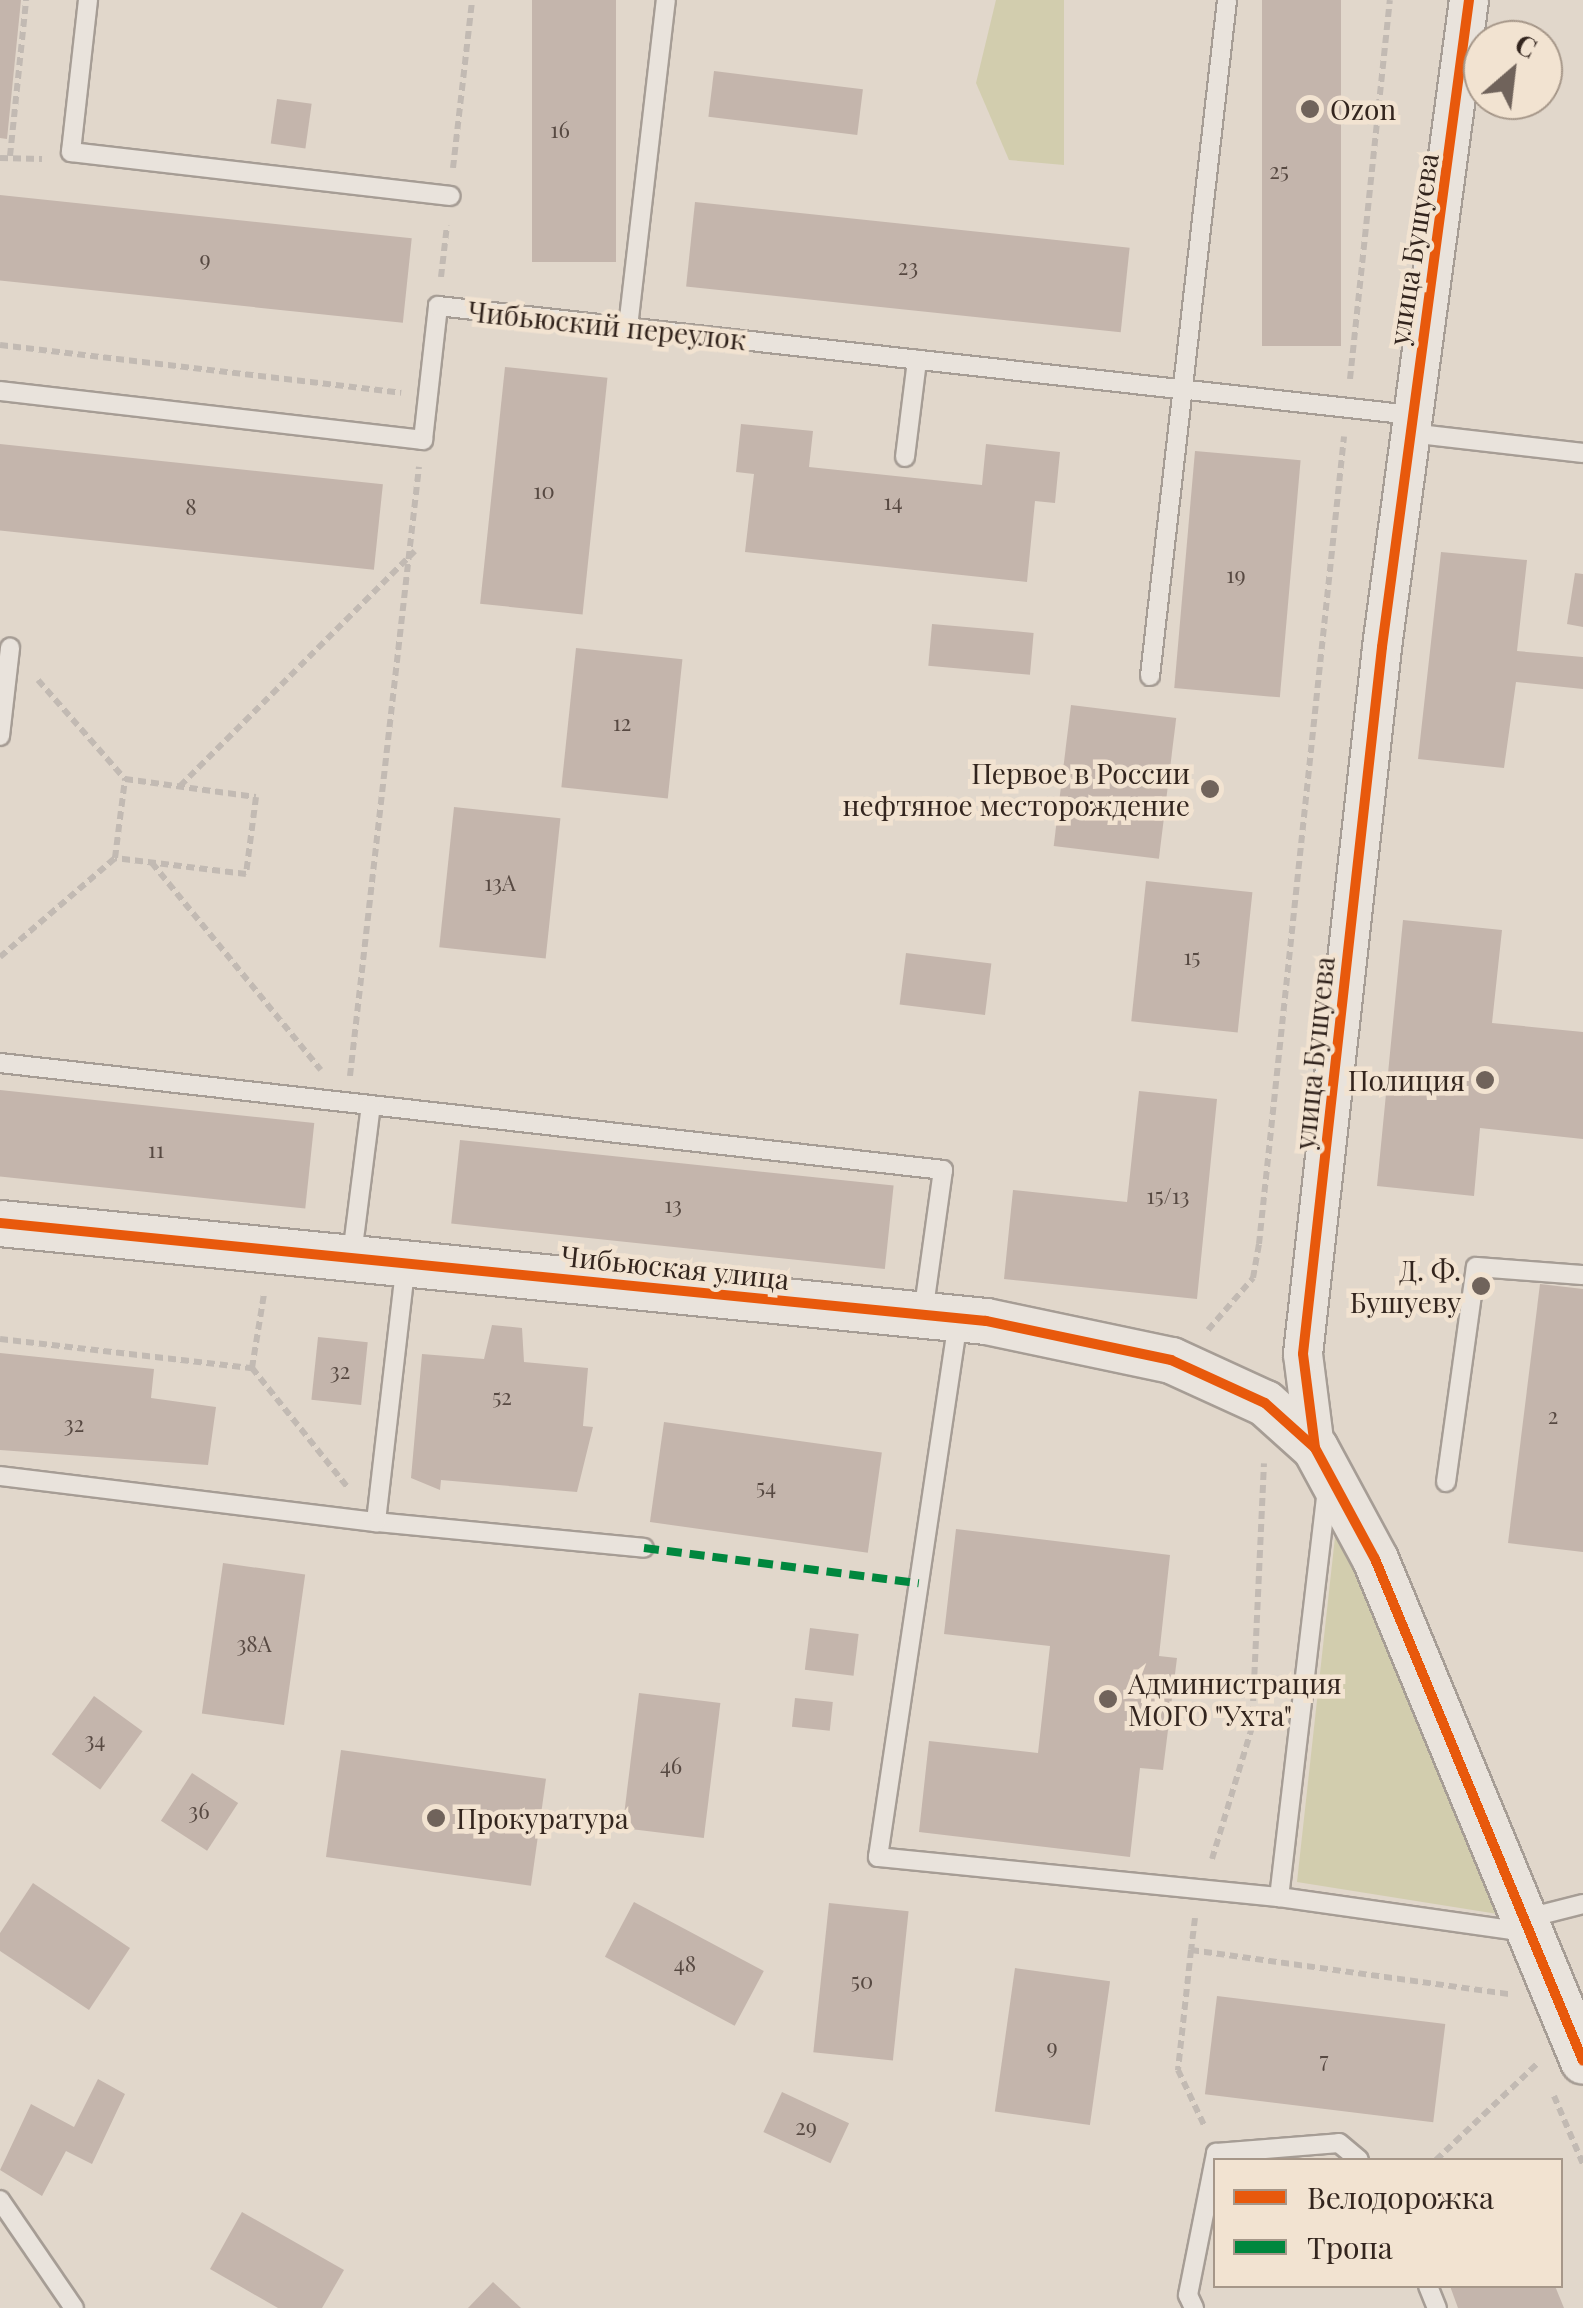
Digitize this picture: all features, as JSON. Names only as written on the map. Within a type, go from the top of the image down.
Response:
[{"type":"street","name":"улица Бушуева","points":[[1470,0],[1410,424],[1303,1354],[1322,1461],[1375,1559],[1527,1926],[1561,2061]]},
{"type":"street","name":"Чибьюская улица","points":[[0,1223],[354,1244],[406,1262],[937,1307],[1171,1360],[1265,1403],[1322,1461]]},
{"type":"lane","points":[[88,0],[71,152],[450,196]]},
{"type":"lane","points":[[628,327],[666,0]]},
{"type":"lane","points":[[1150,676],[1227,0]]},
{"type":"lane","name":"Чибьюский переулок","points":[[422,440],[438,306],[1347,409],[1583,454]]},
{"type":"lane","points":[[906,457],[917,360]]},
{"type":"lane","points":[[0,392],[422,440]]},
{"type":"lane","points":[[0,736],[10,648]]},
{"type":"lane","points":[[0,1062],[943,1170],[937,1307],[878,1858],[1279,1896],[1527,1926],[1583,1904]]},
{"type":"lane","points":[[354,1244],[371,1104]]},
{"type":"lane","points":[[376,1522],[406,1262]]},
{"type":"lane","points":[[1446,1482],[1476,1267],[1583,1275]]},
{"type":"lane","points":[[1279,1896],[1322,1461]]},
{"type":"lane","points":[[0,1476],[376,1522],[644,1548]]},
{"type":"lane","points":[[1215,2158],[1216,2153],[1339,2143],[1357,2158]]},
{"type":"lane","points":[[1194,2308],[1188,2295],[1213,2168]]},
{"type":"lane","points":[[0,2200],[74,2308]]},
{"type":"path","points":[[10,156],[26,0]]},
{"type":"path","points":[[438,306],[472,0]]},
{"type":"path","points":[[1189,1334],[1213,1330],[1238,1303],[1256,1261],[1390,0]]},
{"type":"path","points":[[0,345],[427,397]]},
{"type":"path","points":[[347,1102],[422,440]]},
{"type":"path","points":[[180,786],[415,551]]},
{"type":"path","points":[[10,648],[124,779],[256,797],[246,874],[115,858]]},
{"type":"path","points":[[0,958],[115,858],[124,779]]},
{"type":"path","points":[[151,862],[347,1102]]},
{"type":"path","points":[[252,1368],[266,1281]]},
{"type":"path","points":[[0,1339],[252,1368],[376,1522]]},
{"type":"path","points":[[1191,1950],[1178,2070],[1216,2153]]},
{"type":"path","points":[[1439,2158],[1561,2061]]},
{"type":"shaded area","points":[[996,0],[1064,0],[1064,165],[1009,160],[976,83]]},
{"type":"shaded area","points":[[1336,1528],[1504,1915],[1297,1882]]},
{"type":"building","points":[[0,0],[21,0],[7,139],[0,138]]},
{"type":"building","points":[[532,0],[616,0],[616,262],[532,262]]},
{"type":"building","points":[[1262,0],[1341,0],[1341,346],[1262,346]]},
{"type":"building","points":[[714,71],[863,89],[857,135],[708,117]]},
{"type":"building","points":[[277,99],[312,104],[305,148],[271,144]]},
{"type":"building","points":[[0,195],[412,238],[403,323],[0,280]]},
{"type":"building","points":[[695,202],[1130,248],[1121,332],[686,287]]},
{"type":"building","points":[[505,367],[607,378],[583,614],[480,604]]},
{"type":"building","points":[[741,424],[813,431],[809,467],[982,485],[986,444],[1060,452],[1055,503],[1035,501],[1027,582],[745,552],[754,474],[736,472]]},
{"type":"building","points":[[0,444],[383,484],[374,570],[0,530]]},
{"type":"building","points":[[1195,451],[1301,460],[1280,697],[1174,688]]},
{"type":"building","points":[[1441,552],[1527,560],[1517,651],[1583,657],[1583,689],[1516,682],[1504,768],[1418,759]]},
{"type":"building","points":[[1575,573],[1583,574],[1583,627],[1567,624]]},
{"type":"building","points":[[932,624],[1034,633],[1030,675],[928,666]]},
{"type":"building","points":[[576,648],[682,659],[668,798],[561,787]]},
{"type":"building","points":[[1071,705],[1176,718],[1159,859],[1054,846]]},
{"type":"building","points":[[454,807],[560,818],[546,958],[439,947]]},
{"type":"building","points":[[1146,881],[1252,892],[1238,1032],[1131,1021]]},
{"type":"building","name":"Полиция","points":[[1403,920],[1502,930],[1492,1023],[1583,1032],[1583,1139],[1480,1128],[1474,1196],[1377,1186]]},
{"type":"building","points":[[906,953],[991,963],[985,1015],[900,1005]]},
{"type":"building","points":[[0,1090],[314,1123],[305,1209],[0,1176]]},
{"type":"building","points":[[1139,1091],[1217,1099],[1197,1299],[1004,1279],[1013,1190],[1127,1202]]},
{"type":"building","points":[[460,1140],[894,1186],[885,1269],[451,1224]]},
{"type":"building","points":[[1540,1284],[1583,1289],[1583,1552],[1508,1543]]},
{"type":"building","points":[[492,1325],[522,1328],[524,1362],[588,1368],[583,1426],[593,1427],[577,1492],[441,1480],[440,1490],[411,1478],[422,1354],[484,1359]]},
{"type":"building","points":[[318,1337],[368,1342],[361,1405],[311,1400]]},
{"type":"building","points":[[0,1353],[154,1369],[151,1398],[216,1407],[208,1465],[0,1450]]},
{"type":"building","points":[[664,1422],[882,1453],[868,1553],[650,1522]]},
{"type":"building","name":"Администрация МОГО \"Ухта\"","points":[[956,1529],[1170,1555],[1159,1656],[1177,1658],[1163,1770],[1140,1768],[1130,1857],[919,1832],[929,1741],[1038,1753],[1050,1646],[944,1634]]},
{"type":"building","points":[[223,1563],[305,1575],[284,1725],[202,1714]]},
{"type":"building","points":[[810,1628],[859,1634],[854,1676],[805,1670]]},
{"type":"building","points":[[639,1693],[720,1703],[704,1838],[622,1828]]},
{"type":"building","points":[[94,1696],[143,1731],[100,1790],[52,1754]]},
{"type":"building","points":[[795,1698],[833,1702],[830,1731],[792,1727]]},
{"type":"building","name":"Прокуратура","points":[[341,1750],[546,1779],[531,1886],[326,1857]]},
{"type":"building","points":[[192,1773],[238,1803],[207,1851],[161,1821]]},
{"type":"building","points":[[33,1883],[130,1948],[89,2010],[0,1951],[0,1933]]},
{"type":"building","points":[[634,1902],[764,1971],[735,2026],[605,1957]]},
{"type":"building","points":[[829,1903],[909,1911],[893,2061],[813,2052]]},
{"type":"building","points":[[1015,1968],[1110,1981],[1090,2125],[995,2112]]},
{"type":"building","points":[[1217,1996],[1445,2024],[1433,2122],[1205,2094]]},
{"type":"building","points":[[98,2079],[125,2094],[92,2164],[66,2151],[42,2196],[0,2170],[31,2104],[74,2127]]},
{"type":"building","points":[[782,2092],[849,2123],[830,2163],[763,2132]]},
{"type":"building","points":[[242,2212],[344,2270],[322,2308],[278,2308],[210,2269]]},
{"type":"building","points":[[493,2282],[521,2308],[468,2308]]},
{"type":"building","points":[[1451,2288],[1556,2288],[1564,2308],[1458,2308]]},
{"type":"marked path","points":[[644,1548],[919,1583]]},
{"type":"cycle path","points":[[1469,0],[1382,647],[1303,1354],[1315,1448],[1375,1559],[1583,2061]]},
{"type":"cycle path","points":[[0,1223],[986,1321],[1171,1360],[1265,1403],[1315,1448]]},
{"type":"place","name":"Ozon","points":[[1310,109]]},
{"type":"place","name":"Первое в России нефтяное месторождение","points":[[1210,789]]},
{"type":"place","name":"Полиция","points":[[1485,1080]]},
{"type":"place","name":"Д. Ф. Бушуеву","points":[[1481,1286]]},
{"type":"place","name":"Администрация МОГО \"Ухта\"","points":[[1108,1699]]},
{"type":"place","name":"Прокуратура","points":[[436,1818]]}]
